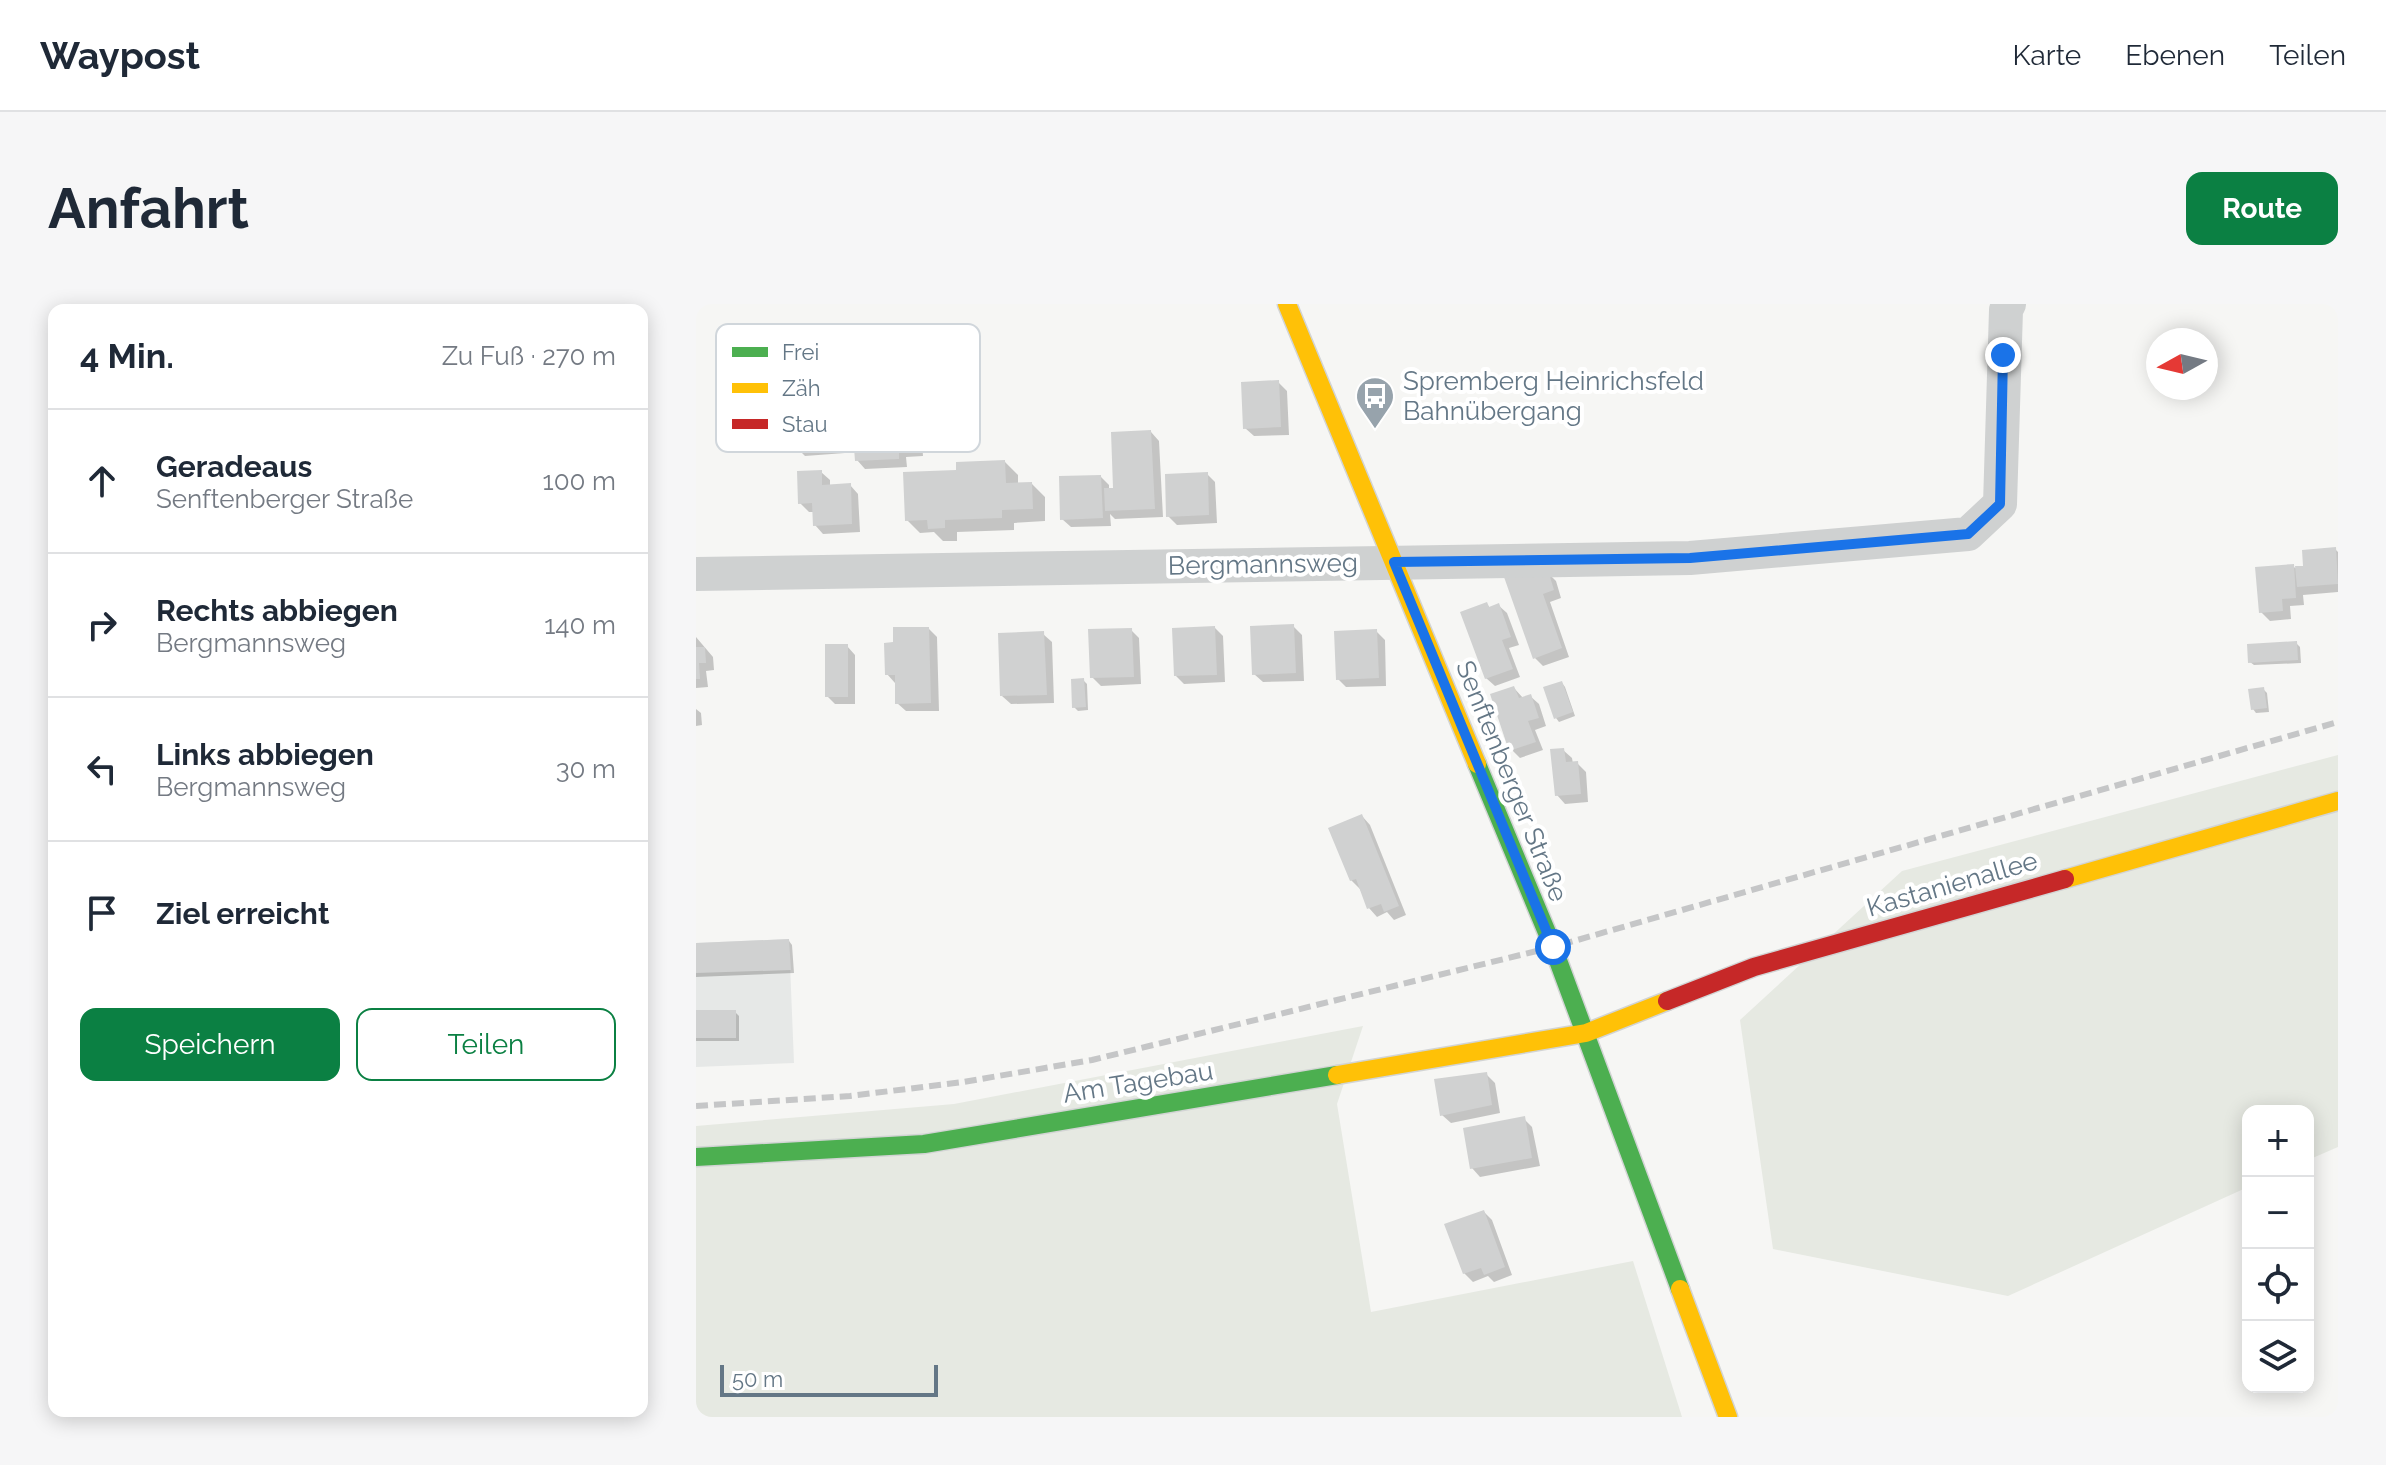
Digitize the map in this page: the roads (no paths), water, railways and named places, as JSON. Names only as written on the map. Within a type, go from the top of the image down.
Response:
[{"type":"street","name":"Senftenberger Straße","points":[[1287,304],[1547,933],[1728,1417]]},
{"type":"street","name":"Bergmannsweg","points":[[696,574],[1690,558],[1968,534],[2000,504],[2003,355],[2009,304]]},
{"type":"street","name":"Kastanienallee","points":[[1586,1033],[1754,967],[2338,801]]},
{"type":"street","name":"Am Tagebau","points":[[696,1157],[924,1144],[1586,1033]]},
{"type":"railway","points":[[696,1106],[850,1096],[963,1082],[1092,1060],[1553,947],[2338,722]]},
{"type":"place","name":"Spremberg Heinrichsfeld Bahnübergang","points":[[1375,430]]}]
